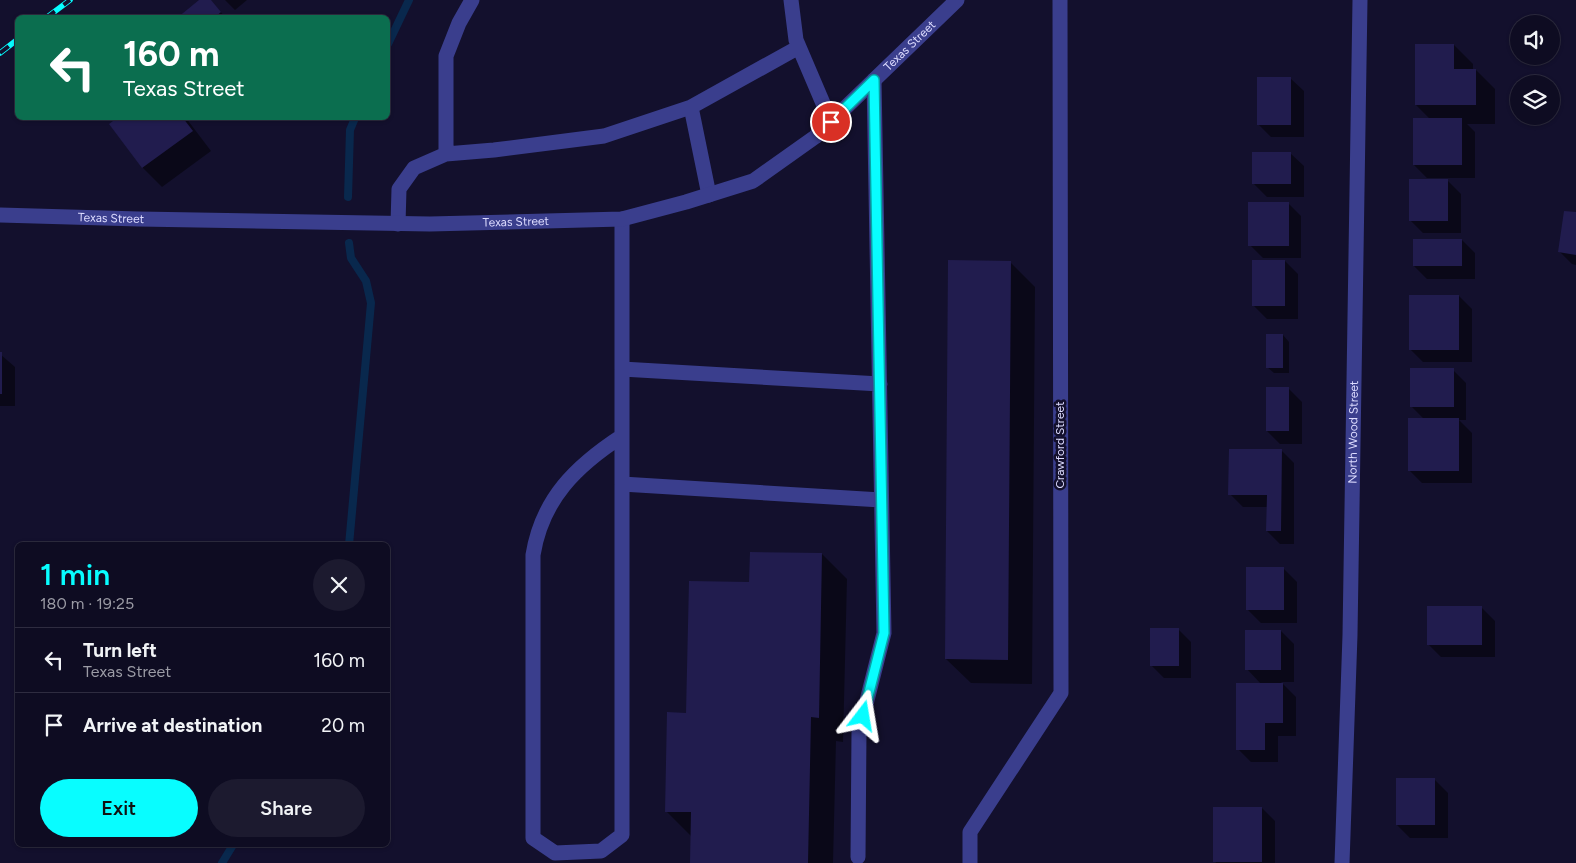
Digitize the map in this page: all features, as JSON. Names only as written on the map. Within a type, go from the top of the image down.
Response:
[{"type":"street","points":[[446,154],[446,56],[458,23],[472,0]]},
{"type":"street","points":[[791,0],[796,40],[831,122]]},
{"type":"street","name":"Texas Street","points":[[0,215],[398,224],[622,219],[753,181],[815,137],[957,0]]},
{"type":"street","name":"Crawford Street","points":[[970,863],[970,832],[1061,693],[1060,0]]},
{"type":"street","name":"North Wood Street","points":[[1342,863],[1350,635],[1360,0]]},
{"type":"street","points":[[398,224],[399,189],[414,168],[446,154],[604,136],[692,107],[799,47]]},
{"type":"street","points":[[858,857],[859,732],[884,633],[874,80]]},
{"type":"street","points":[[692,107],[708,195]]},
{"type":"street","points":[[622,219],[622,369],[622,436],[622,835],[601,851],[555,853],[534,838],[534,555],[536,535],[547,510],[570,477],[596,453],[622,436]]},
{"type":"street","points":[[622,369],[880,384]]},
{"type":"street","points":[[622,484],[882,500]]},
{"type":"building","points":[[199,0],[211,0],[221,12],[218,15],[181,15]]},
{"type":"building","points":[[1415,44],[1454,44],[1454,69],[1476,69],[1476,105],[1415,105]]},
{"type":"building","points":[[1257,77],[1291,77],[1291,125],[1257,125]]},
{"type":"building","points":[[1413,118],[1462,118],[1462,165],[1413,165]]},
{"type":"building","points":[[114,120],[185,120],[193,131],[142,168],[109,124]]},
{"type":"building","points":[[1252,152],[1291,152],[1291,184],[1252,184]]},
{"type":"building","points":[[1409,179],[1448,179],[1448,221],[1409,221]]},
{"type":"building","points":[[1248,202],[1289,202],[1289,246],[1248,246]]},
{"type":"building","points":[[1564,211],[1576,212],[1576,255],[1558,252]]},
{"type":"building","points":[[1413,239],[1462,239],[1462,266],[1413,266]]},
{"type":"building","points":[[948,260],[1011,261],[1008,660],[945,659]]},
{"type":"building","points":[[1252,260],[1285,260],[1285,306],[1252,306]]},
{"type":"building","points":[[1409,295],[1459,295],[1459,350],[1409,350]]},
{"type":"building","points":[[1266,334],[1283,334],[1283,368],[1266,368]]},
{"type":"building","points":[[0,352],[2,352],[2,394],[0,394]]},
{"type":"building","points":[[1410,368],[1454,368],[1454,407],[1410,407]]},
{"type":"building","points":[[1266,387],[1289,387],[1289,431],[1266,431]]},
{"type":"building","points":[[1408,418],[1459,418],[1459,471],[1408,471]]},
{"type":"building","points":[[1229,449],[1282,449],[1281,531],[1266,531],[1267,495],[1228,495]]},
{"type":"building","points":[[750,552],[822,553],[819,718],[811,717],[808,863],[690,863],[691,812],[665,812],[667,712],[686,713],[689,581],[749,582]]},
{"type":"building","points":[[1246,567],[1284,567],[1284,610],[1246,610]]},
{"type":"building","points":[[1427,606],[1482,606],[1482,645],[1427,645]]},
{"type":"building","points":[[1150,628],[1179,628],[1179,666],[1150,666]]},
{"type":"building","points":[[1245,630],[1281,630],[1281,670],[1245,670]]},
{"type":"building","points":[[1236,683],[1283,683],[1283,723],[1265,723],[1265,750],[1236,750]]},
{"type":"building","points":[[1396,778],[1435,778],[1435,825],[1396,825]]},
{"type":"building","points":[[1213,807],[1262,807],[1262,862],[1213,862]]},
{"type":"waterway","points":[[390,40],[409,0]]},
{"type":"waterway","points":[[348,197],[350,130],[354,120]]},
{"type":"waterway","points":[[349,243],[351,258],[366,281],[371,303],[349,542]]},
{"type":"waterway","points":[[222,863],[232,847]]},
{"type":"railway","points":[[50,15],[70,0]]},
{"type":"railway","points":[[0,53],[15,41]]},
{"type":"route","points":[[831,122],[874,80],[884,633],[863,716]]}]
